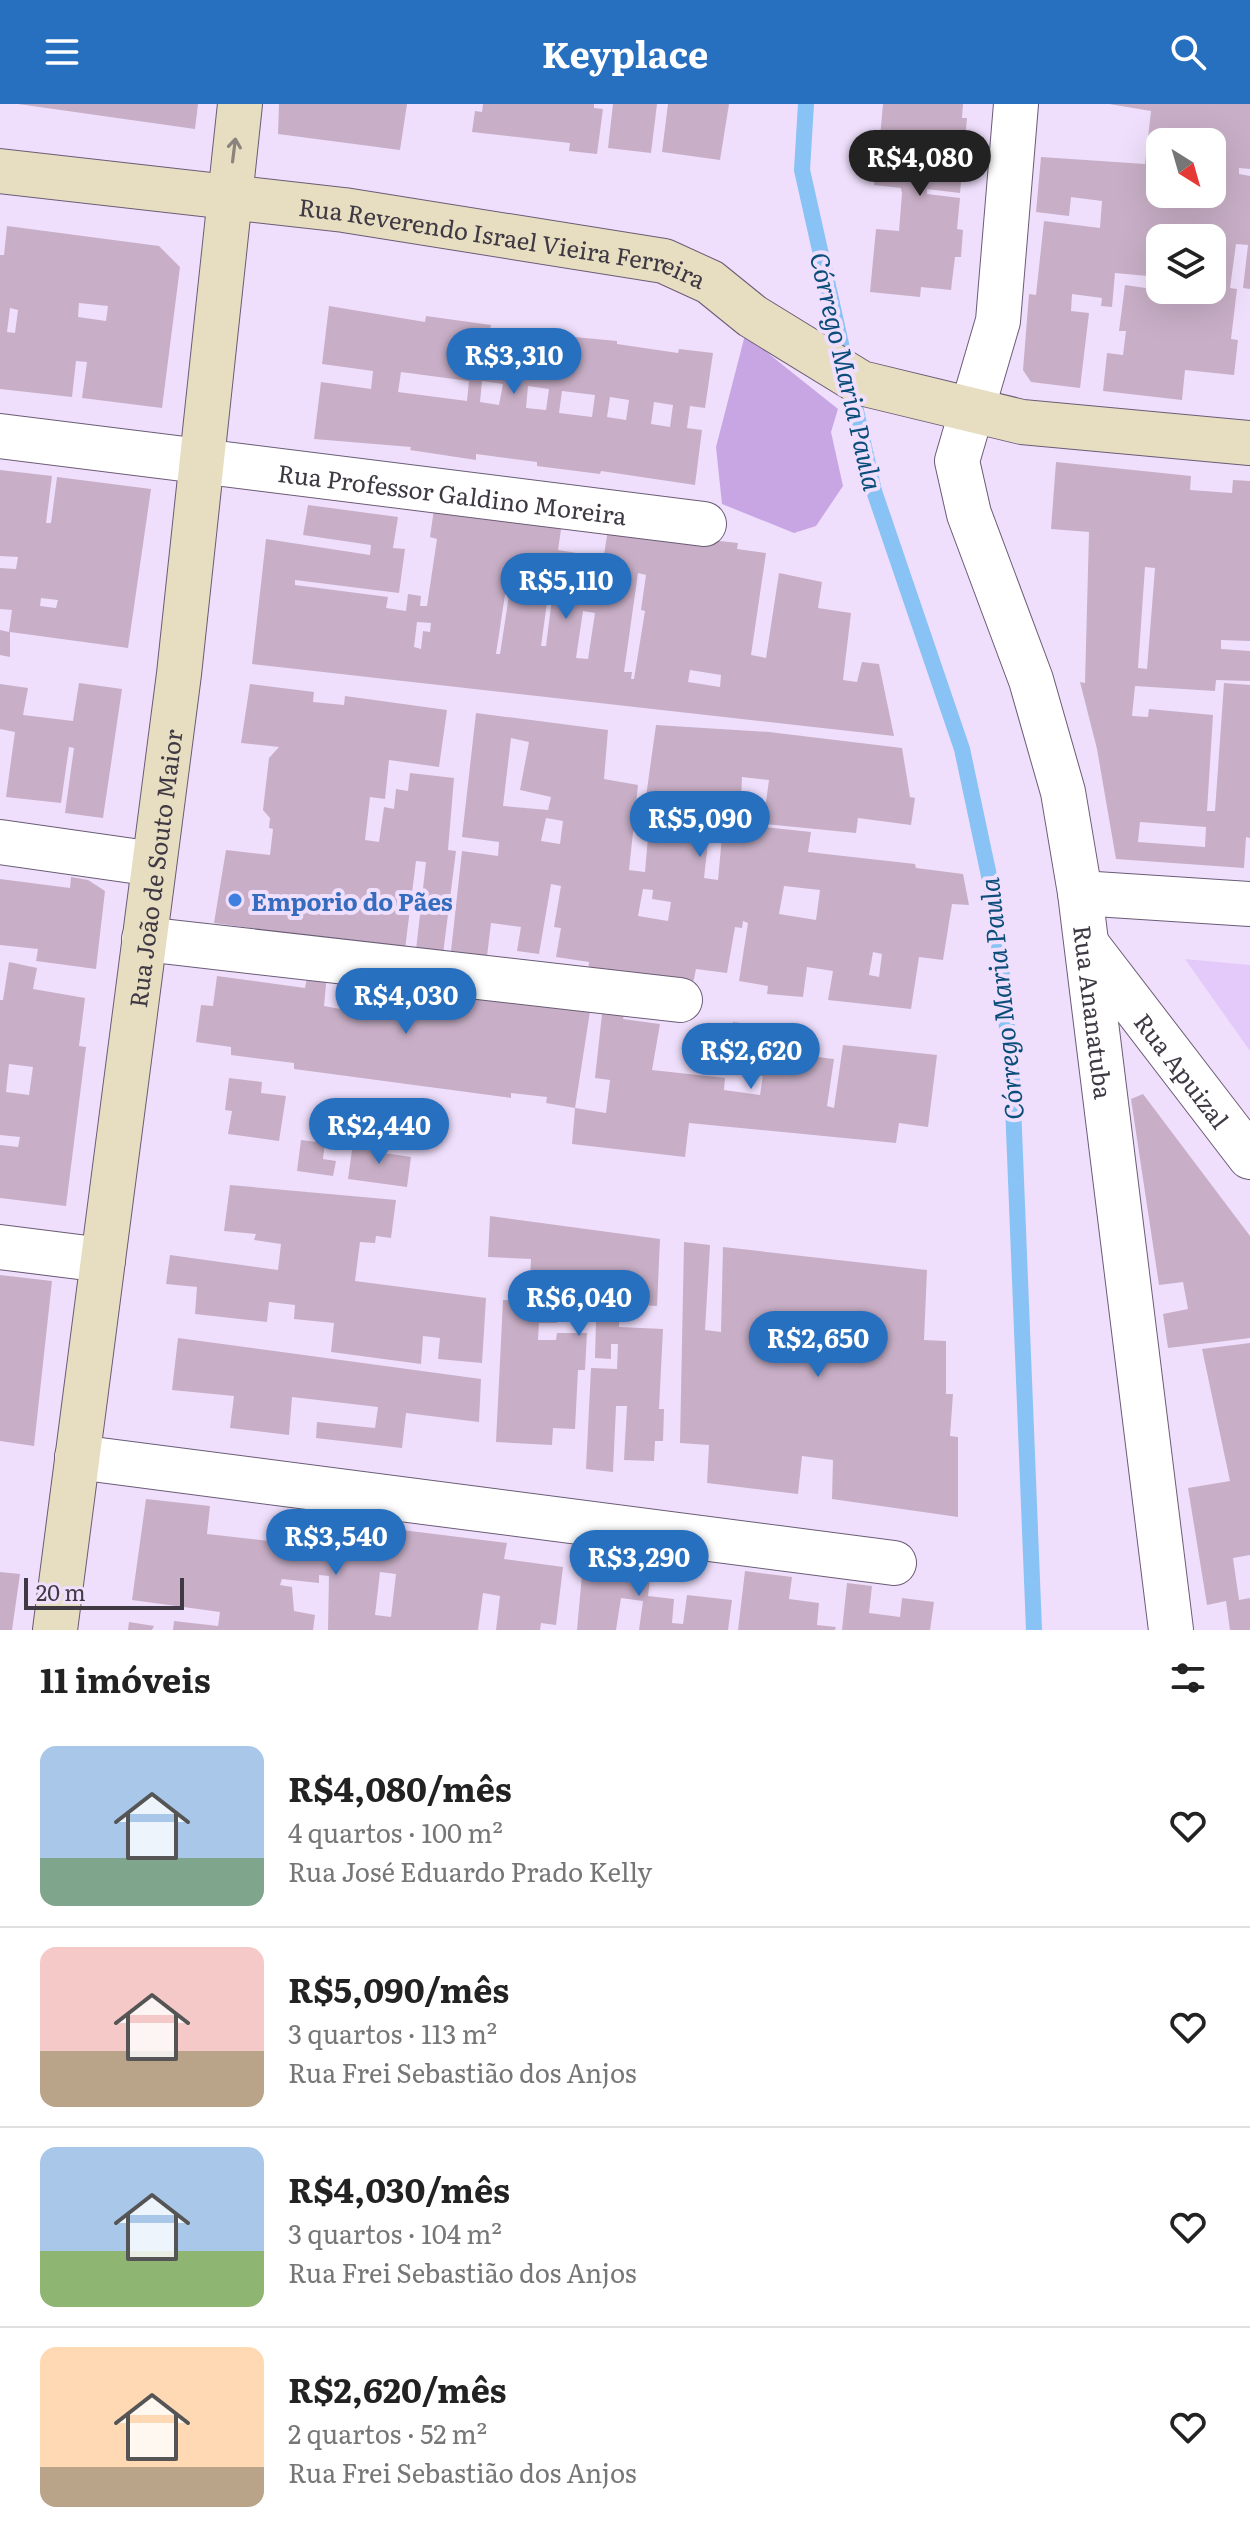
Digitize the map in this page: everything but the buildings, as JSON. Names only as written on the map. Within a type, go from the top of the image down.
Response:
[{"type":"street","name":"Rua João de Souto Maior","points":[[55,1630],[154,864],[202,462],[240,104]]},
{"type":"street","name":"Rua Ananatuba","points":[[1016,104],[998,321],[957,461],[969,514],[1031,680],[1063,792],[1080,893],[1171,1630]]},
{"type":"street","name":"Rua Reverendo Israel Vieira Ferreira","points":[[0,171],[229,197],[614,251],[664,261],[710,282],[752,316],[861,383],[969,412],[1022,422],[1250,443]]},
{"type":"street","name":"Rua Professor Galdino Moreira","points":[[0,436],[704,524]]},
{"type":"street","points":[[0,842],[154,864]]},
{"type":"street","points":[[1080,893],[1250,904]]},
{"type":"street","points":[[144,939],[680,1000]]},
{"type":"street","name":"Rua Apuizal","points":[[1086,944],[1250,1157]]},
{"type":"street","points":[[0,1247],[103,1260]]},
{"type":"street","points":[[77,1457],[894,1563]]},
{"type":"shaded area","points":[[745,335],[838,409],[831,432],[843,486],[816,526],[794,533],[722,504],[716,447]]},
{"type":"shaded area","points":[[1185,959],[1250,965],[1250,1051]]},
{"type":"waterway","name":"Córrego Maria Paula","points":[[806,104],[802,170],[874,491],[962,749],[995,904],[1012,1080],[1034,1630]]},
{"type":"place","name":"Emporio do Pães","points":[[235,900]]}]
